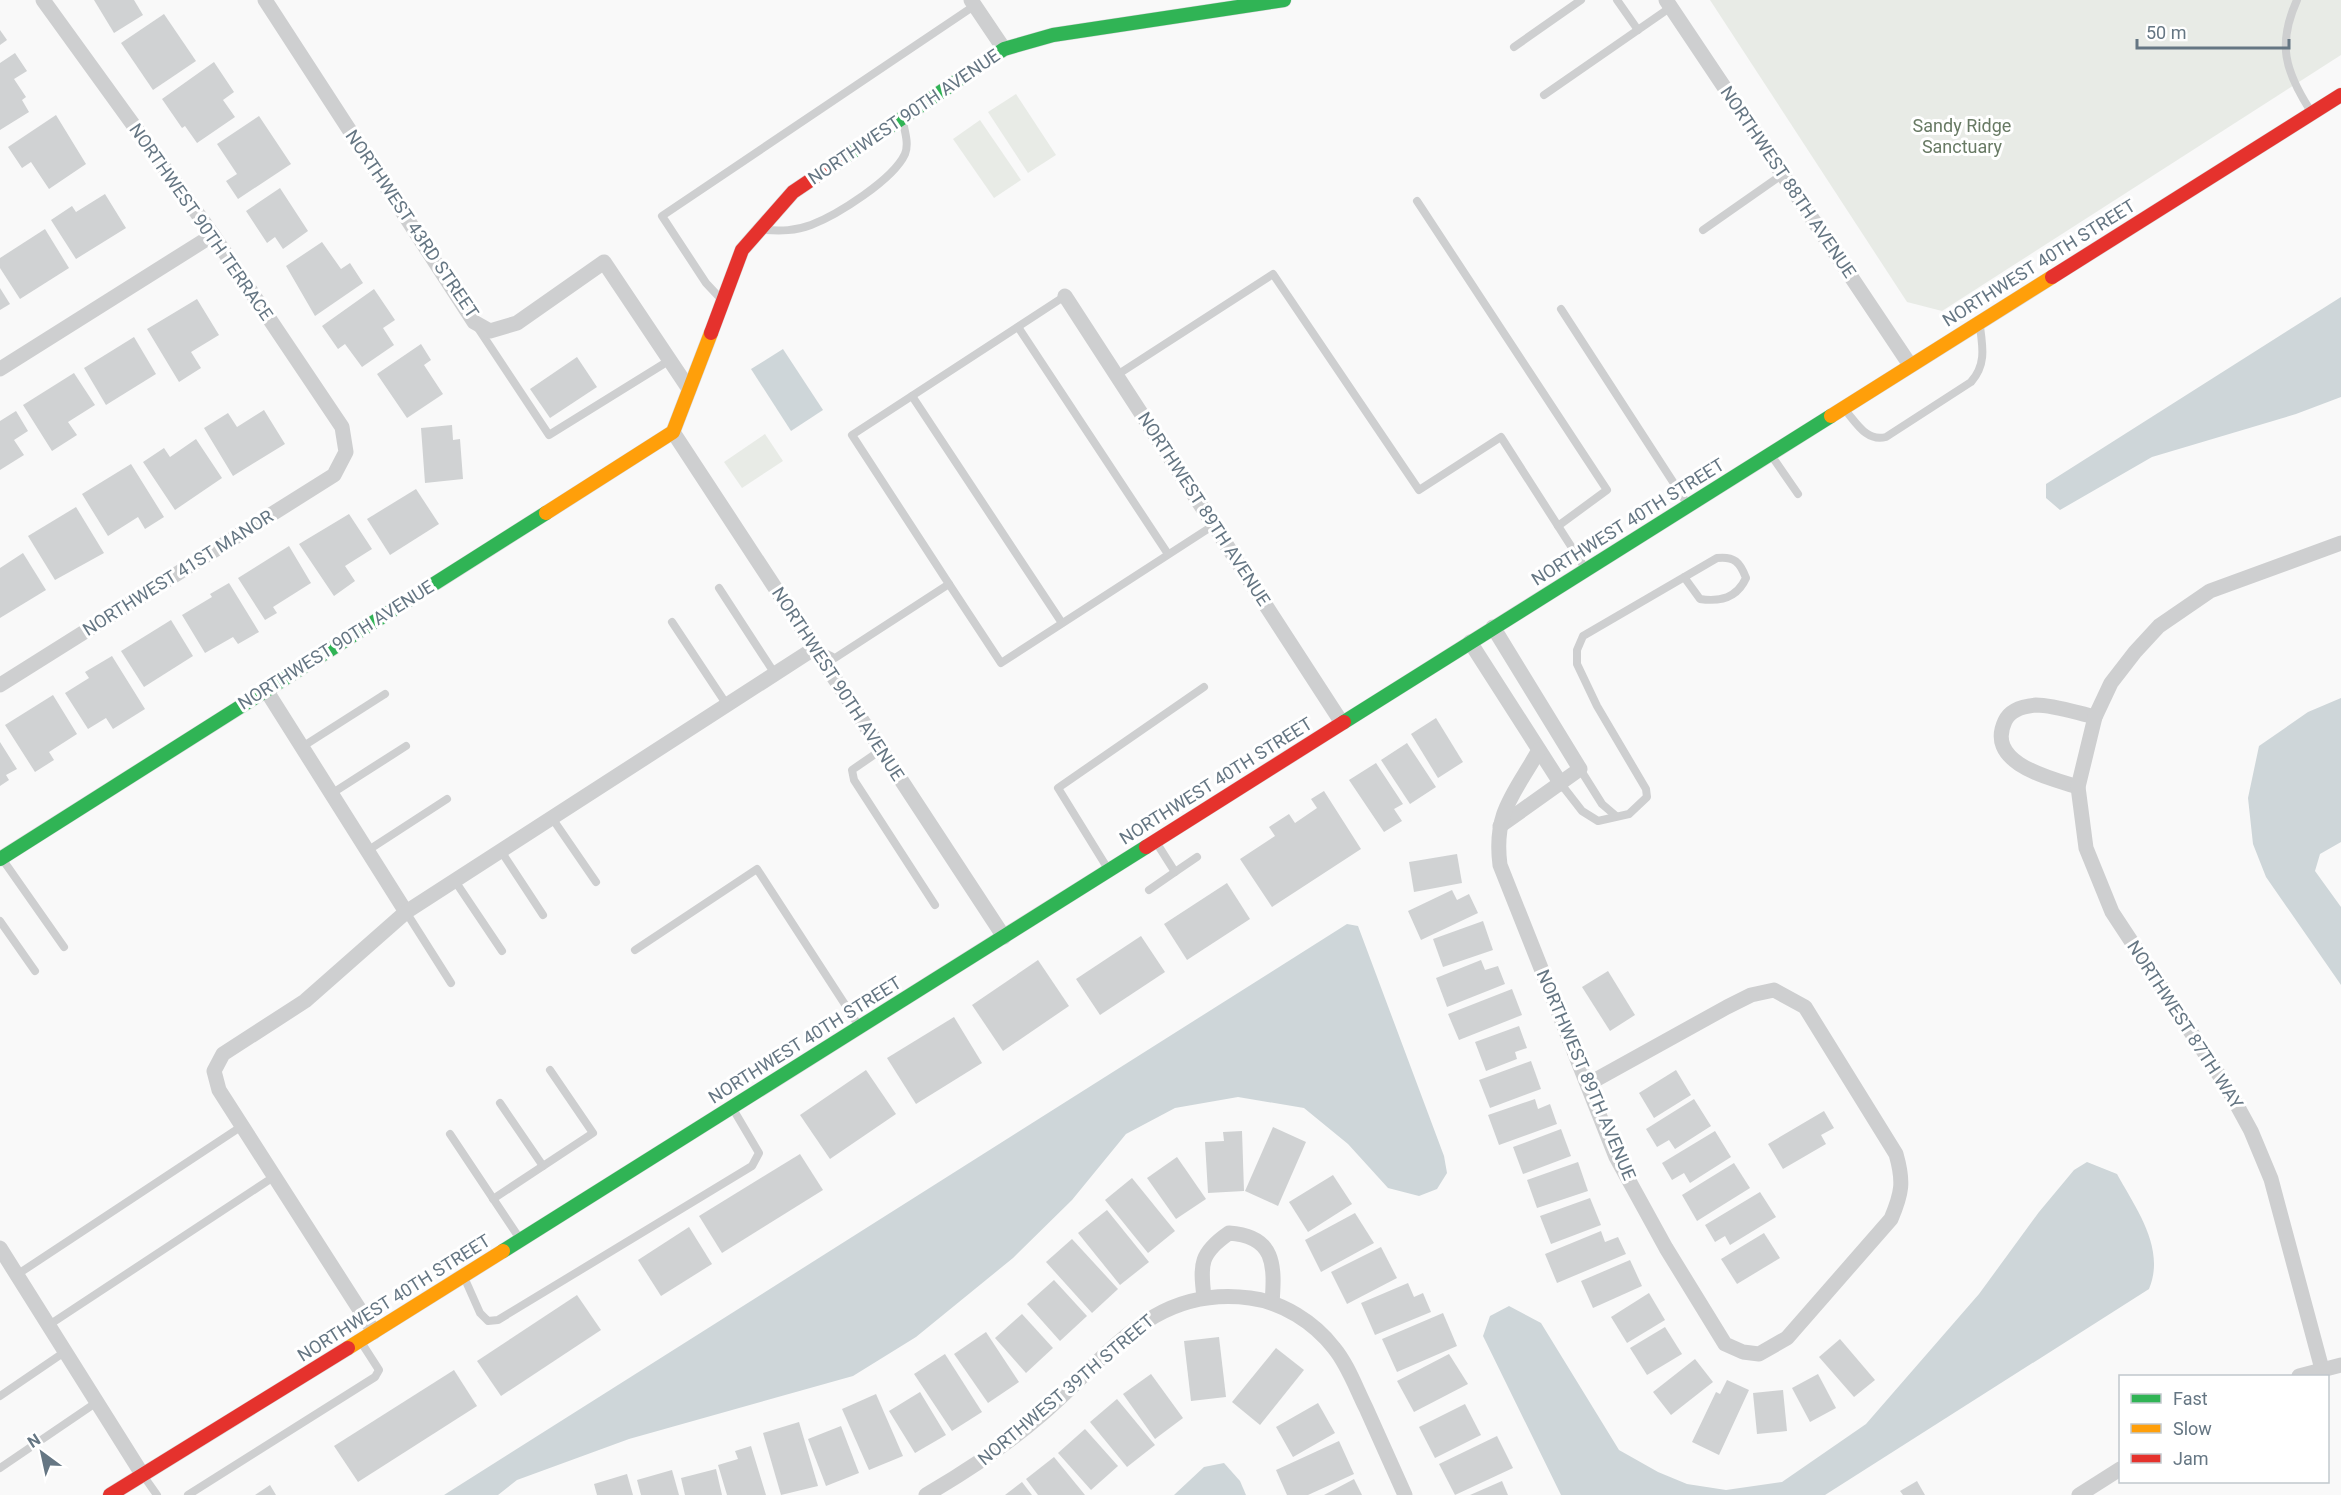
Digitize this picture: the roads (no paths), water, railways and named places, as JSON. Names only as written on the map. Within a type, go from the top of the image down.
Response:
[{"type":"street","name":"NORTHWEST 90TH TERRACE","points":[[43,0],[213,235],[342,427],[346,452]]},
{"type":"street","name":"NORTHWEST 43RD STREET","points":[[265,0],[474,322],[490,331],[518,323],[604,262],[670,360]]},
{"type":"street","name":"NORTHWEST 90TH AVENUE","points":[[1,859],[673,432],[742,250],[758,230],[793,192],[1004,49],[1053,35],[1284,0]]},
{"type":"street","points":[[973,3],[1004,49]]},
{"type":"street","name":"NORTHWEST 88TH AVENUE","points":[[1668,3],[1910,364]]},
{"type":"street","name":"NORTHWEST 40TH STREET","points":[[110,1495],[464,1276],[1493,627],[1689,506],[1910,364],[2341,95]]},
{"type":"street","points":[[0,369],[213,235]]},
{"type":"street","name":"NORTHWEST 89TH AVENUE","points":[[1065,296],[1342,723]]},
{"type":"street","points":[[670,360],[689,389]]},
{"type":"street","name":"NORTHWEST 90TH AVENUE","points":[[673,432],[1004,937]]},
{"type":"street","name":"NORTHWEST 41ST MANOR","points":[[0,685],[334,475],[346,452]]},
{"type":"street","name":"NORTHWEST 87TH WAY","points":[[2322,1369],[2274,1189],[2259,1150],[2226,1087],[2112,912],[2086,848],[2078,787],[2095,717],[2111,683],[2159,626],[2210,591],[2341,543]]},
{"type":"street","points":[[1493,627],[1580,769],[1500,826]]},
{"type":"street","points":[[1470,642],[1561,784]]},
{"type":"street","points":[[374,1332],[219,1090],[214,1071],[223,1054],[304,1001],[406,912],[815,648]]},
{"type":"street","points":[[266,690],[406,912]]},
{"type":"street","points":[[2078,787],[2049,778],[2016,762],[2006,753],[2000,742],[2001,728],[2007,715],[2019,708],[2037,705],[2095,717]]},
{"type":"street","name":"NORTHWEST 89TH AVENUE","points":[[1539,750],[1512,793],[1500,826],[1497,840],[1500,865],[1616,1157],[1666,1248],[1725,1344],[1743,1352],[1759,1354],[1787,1338],[1891,1219],[1900,1196],[1902,1176],[1896,1154],[1805,1007],[1774,990],[1751,995],[1727,1006],[1588,1084]]},
{"type":"street","points":[[1204,1297],[1201,1270],[1206,1252],[1229,1233],[1246,1234],[1261,1243],[1272,1259],[1272,1303]]},
{"type":"street","points":[[0,1248],[142,1474]]},
{"type":"street","name":"NORTHWEST 39TH STREET","points":[[926,1495],[1002,1447],[1042,1414],[1131,1331],[1176,1305],[1204,1297],[1229,1296],[1272,1303],[1303,1320],[1335,1349],[1357,1389],[1406,1495]]},
{"type":"street","points":[[2305,1375],[2341,1365]]},
{"type":"street","points":[[2079,1495],[2119,1470]]},
{"type":"lane","points":[[1514,47],[1581,0]]},
{"type":"lane","points":[[1617,0],[1638,30]]},
{"type":"lane","points":[[2296,0],[2287,21],[2284,43],[2293,83],[2312,113]]},
{"type":"lane","points":[[722,300],[706,283],[662,216],[973,3]]},
{"type":"lane","points":[[1544,95],[1638,30],[1668,3]]},
{"type":"lane","points":[[758,230],[786,232],[811,225],[858,198],[890,172],[905,153],[907,140],[902,118]]},
{"type":"lane","points":[[1703,230],[1783,174]]},
{"type":"lane","points":[[1417,201],[1607,490],[1558,526]]},
{"type":"lane","points":[[1117,375],[1274,273],[1419,490],[1501,437],[1586,569]]},
{"type":"lane","points":[[1065,296],[852,435],[1001,663],[1214,525]]},
{"type":"lane","points":[[1561,309],[1689,506]]},
{"type":"lane","points":[[1843,407],[1867,435],[1878,440],[1886,437],[1971,382],[1983,362],[1979,321]]},
{"type":"lane","points":[[474,322],[549,435],[670,360]]},
{"type":"lane","points":[[1018,327],[1168,554]]},
{"type":"lane","points":[[912,396],[1062,623]]},
{"type":"lane","points":[[1770,454],[1798,494]]},
{"type":"lane","points":[[1561,784],[1582,811],[1598,821],[1629,814],[1643,804],[1647,797],[1646,789],[1597,706],[1577,664],[1576,650],[1582,636],[1684,577],[1717,558],[1732,557],[1740,564],[1746,578],[1741,588],[1728,597],[1716,601],[1700,599],[1691,591],[1684,577]]},
{"type":"lane","points":[[815,648],[835,658],[949,584]]},
{"type":"lane","points":[[719,588],[775,674]]},
{"type":"lane","points":[[672,622],[727,705]]},
{"type":"lane","points":[[1108,871],[1058,788],[1204,687]]},
{"type":"lane","points":[[302,747],[385,694]]},
{"type":"lane","points":[[332,794],[406,746]]},
{"type":"lane","points":[[881,750],[852,770],[854,780],[936,905]]},
{"type":"lane","points":[[1580,769],[1602,804],[1616,816]]},
{"type":"lane","points":[[367,851],[447,799]]},
{"type":"lane","points":[[552,818],[596,882]]},
{"type":"lane","points":[[1156,841],[1175,872]]},
{"type":"lane","points":[[501,851],[543,915]]},
{"type":"lane","points":[[1149,890],[1197,857]]},
{"type":"lane","points":[[1,859],[64,947]]},
{"type":"lane","points":[[635,950],[757,869],[860,1027]]},
{"type":"lane","points":[[455,880],[502,951]]},
{"type":"lane","points":[[406,912],[451,983]]},
{"type":"lane","points":[[0,921],[35,971]]},
{"type":"lane","points":[[493,1199],[593,1132],[550,1070]]},
{"type":"lane","points":[[500,1103],[543,1166]]},
{"type":"lane","points":[[464,1276],[480,1313],[488,1322],[498,1320],[752,1166],[759,1153],[732,1107]]},
{"type":"lane","points":[[18,1274],[242,1126]]},
{"type":"lane","points":[[450,1134],[520,1240]]},
{"type":"lane","points":[[49,1325],[275,1176]]},
{"type":"lane","points":[[188,1495],[375,1377],[379,1370],[360,1341]]},
{"type":"lane","points":[[0,1396],[66,1352]]},
{"type":"lane","points":[[0,1468],[97,1402]]},
{"type":"lane","points":[[142,1474],[157,1495]]},
{"type":"park label","name":"Sandy Ridge Sanctuary","points":[[1962,136]]}]
